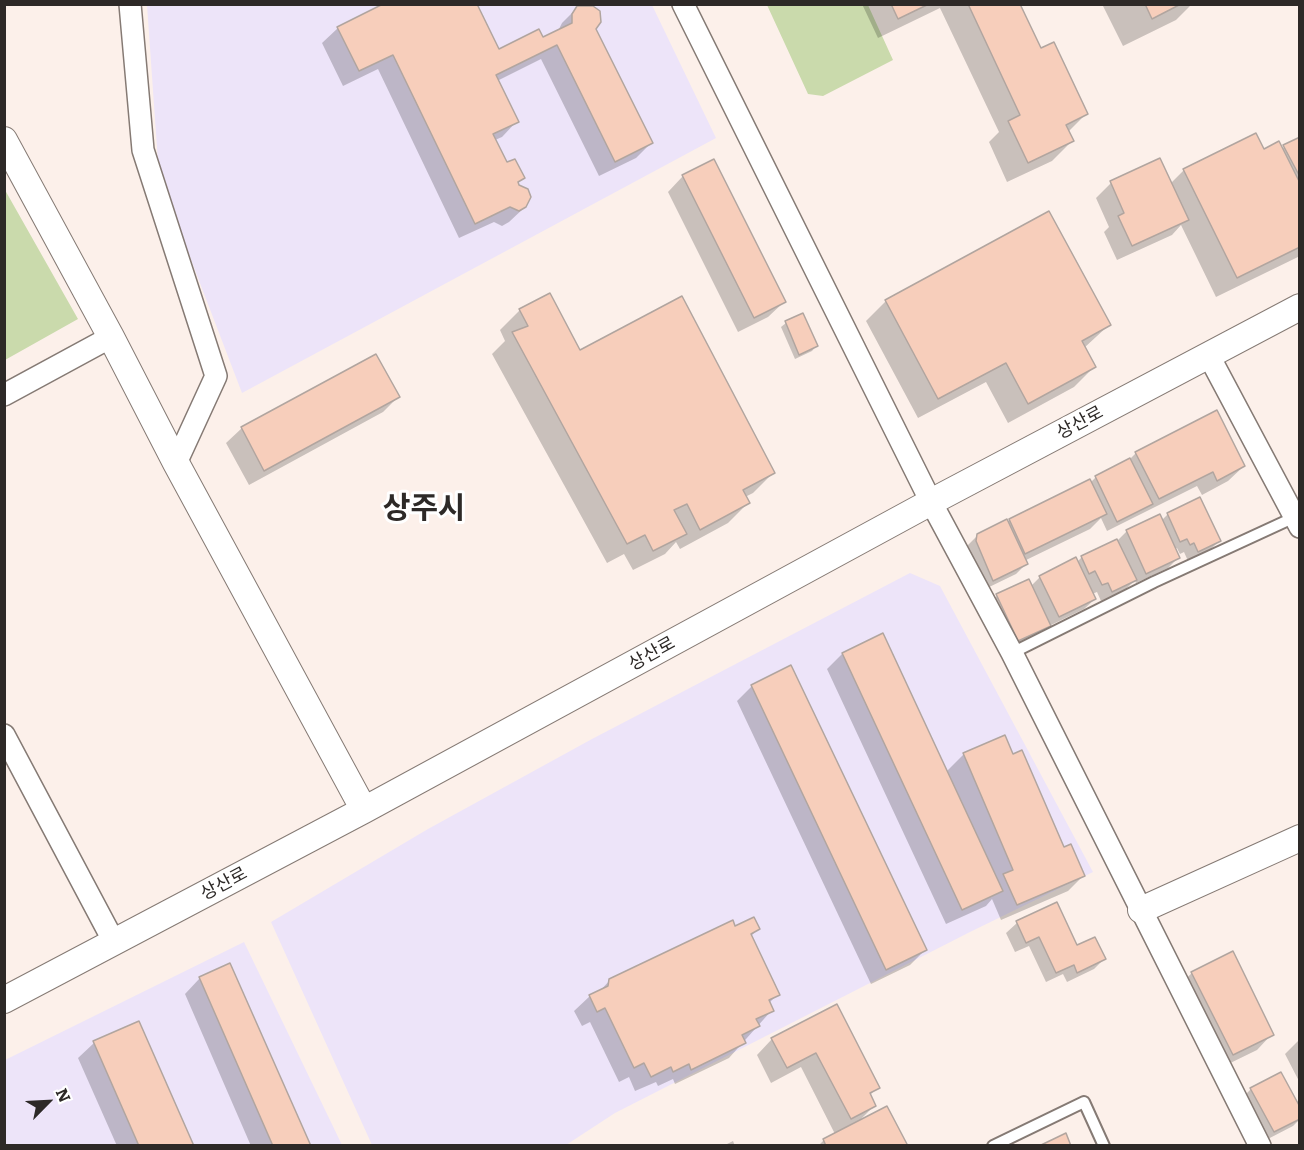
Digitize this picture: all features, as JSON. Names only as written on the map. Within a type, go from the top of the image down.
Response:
[{"type":"street","points":[[130,4],[143,150],[216,376],[176,463]]},
{"type":"street","points":[[683,4],[931,502],[1012,652],[1260,1146]]},
{"type":"street","points":[[4,141],[364,810]]},
{"type":"street","name":"상산로","points":[[4,1000],[364,810],[931,502],[1299,307]]},
{"type":"street","points":[[4,395],[111,337]]},
{"type":"street","points":[[1209,356],[1297,522]]},
{"type":"street","points":[[4,735],[114,942]]},
{"type":"street","points":[[1141,910],[1299,838]]},
{"type":"lane","points":[[1012,652],[1154,582],[1297,522]]},
{"type":"lane","points":[[993,1146],[1084,1102],[1104,1146]]},
{"type":"shaded area","points":[[147,5],[652,5],[716,138],[242,393],[159,176]]},
{"type":"shaded area","points":[[910,573],[940,586],[1093,872],[615,1113],[566,1145],[372,1145],[271,922],[428,829],[592,739]]},
{"type":"shaded area","points":[[244,942],[342,1145],[5,1146],[5,1060]]},
{"type":"green space","points":[[767,5],[868,5],[893,60],[823,96],[808,94]]},
{"type":"green space","points":[[5,190],[78,319],[4,360]]},
{"type":"building","points":[[383,4],[477,4],[499,49],[539,29],[543,37],[572,23],[572,14],[577,6],[593,6],[600,11],[601,22],[596,29],[653,143],[615,162],[557,45],[496,75],[519,122],[493,134],[507,162],[515,159],[525,178],[518,182],[519,185],[528,189],[531,197],[526,207],[519,211],[510,207],[475,224],[393,55],[359,71],[337,27]]},
{"type":"building","points":[[891,4],[929,4],[898,19]]},
{"type":"building","points":[[968,4],[1020,4],[1041,48],[1054,42],[1088,114],[1066,125],[1074,141],[1028,163],[1008,121],[1020,115]]},
{"type":"building","points":[[1145,4],[1181,4],[1152,19]]},
{"type":"building","points":[[1256,133],[1264,149],[1279,141],[1300,183],[1300,247],[1237,278],[1183,169]]},
{"type":"building","points":[[1300,137],[1300,177],[1283,145]]},
{"type":"building","points":[[1160,158],[1189,220],[1132,246],[1118,216],[1124,213],[1110,181]]},
{"type":"building","points":[[714,159],[786,302],[754,318],[682,175]]},
{"type":"building","points":[[1049,211],[1111,325],[1082,341],[1096,367],[1028,404],[1006,363],[938,399],[885,300]]},
{"type":"building","points":[[550,293],[580,350],[682,296],[775,473],[743,490],[750,503],[700,530],[687,504],[674,510],[687,534],[653,551],[645,535],[627,544],[512,332],[528,326],[519,309]]},
{"type":"building","points":[[803,313],[818,346],[799,355],[785,321]]},
{"type":"building","points":[[376,354],[400,397],[264,471],[241,427]]},
{"type":"building","points":[[1217,410],[1245,466],[1217,481],[1213,472],[1159,499],[1135,452]]},
{"type":"building","points":[[1130,458],[1153,504],[1117,522],[1095,476]]},
{"type":"building","points":[[1090,479],[1107,514],[1025,554],[1009,519]]},
{"type":"building","points":[[1200,497],[1221,541],[1198,552],[1194,543],[1190,545],[1187,539],[1180,542],[1167,513]]},
{"type":"building","points":[[1160,514],[1180,558],[1146,574],[1126,530]]},
{"type":"building","points":[[1007,519],[1028,564],[993,581],[976,541],[977,534]]},
{"type":"building","points":[[1117,539],[1137,580],[1112,592],[1108,583],[1102,585],[1095,571],[1089,574],[1081,556]]},
{"type":"building","points":[[1076,557],[1096,599],[1059,617],[1039,576]]},
{"type":"building","points":[[1029,579],[1051,626],[1018,641],[996,594]]},
{"type":"building","points":[[883,633],[1003,891],[962,910],[842,653]]},
{"type":"building","points":[[791,665],[927,950],[886,970],[751,685]]},
{"type":"building","points":[[1005,735],[1013,754],[1022,750],[1064,847],[1071,844],[1085,876],[1017,905],[1003,874],[1013,870],[963,753]]},
{"type":"building","points":[[1057,902],[1077,945],[1095,937],[1106,959],[1077,973],[1074,965],[1056,973],[1039,937],[1026,943],[1016,921]]},
{"type":"building","points":[[754,917],[760,929],[751,934],[780,995],[769,1000],[774,1011],[756,1019],[760,1026],[742,1035],[746,1043],[691,1070],[689,1064],[673,1072],[671,1067],[651,1077],[644,1063],[634,1068],[605,1008],[597,1012],[589,995],[608,986],[609,979],[733,920],[735,926]]},
{"type":"building","points":[[1233,951],[1274,1035],[1233,1055],[1191,972]]},
{"type":"building","points":[[230,963],[311,1146],[273,1146],[199,977]]},
{"type":"building","points":[[837,1004],[880,1088],[870,1093],[876,1106],[851,1119],[816,1053],[787,1068],[771,1038]]},
{"type":"building","points":[[139,1021],[194,1146],[139,1146],[93,1041]]},
{"type":"building","points":[[1281,1072],[1300,1107],[1300,1119],[1274,1132],[1250,1088]]},
{"type":"building","points":[[887,1106],[908,1146],[826,1146],[823,1139]]},
{"type":"building","points":[[1066,1133],[1071,1146],[1039,1146]]},
{"type":"district","name":"상주시","points":[[424,509]]}]
